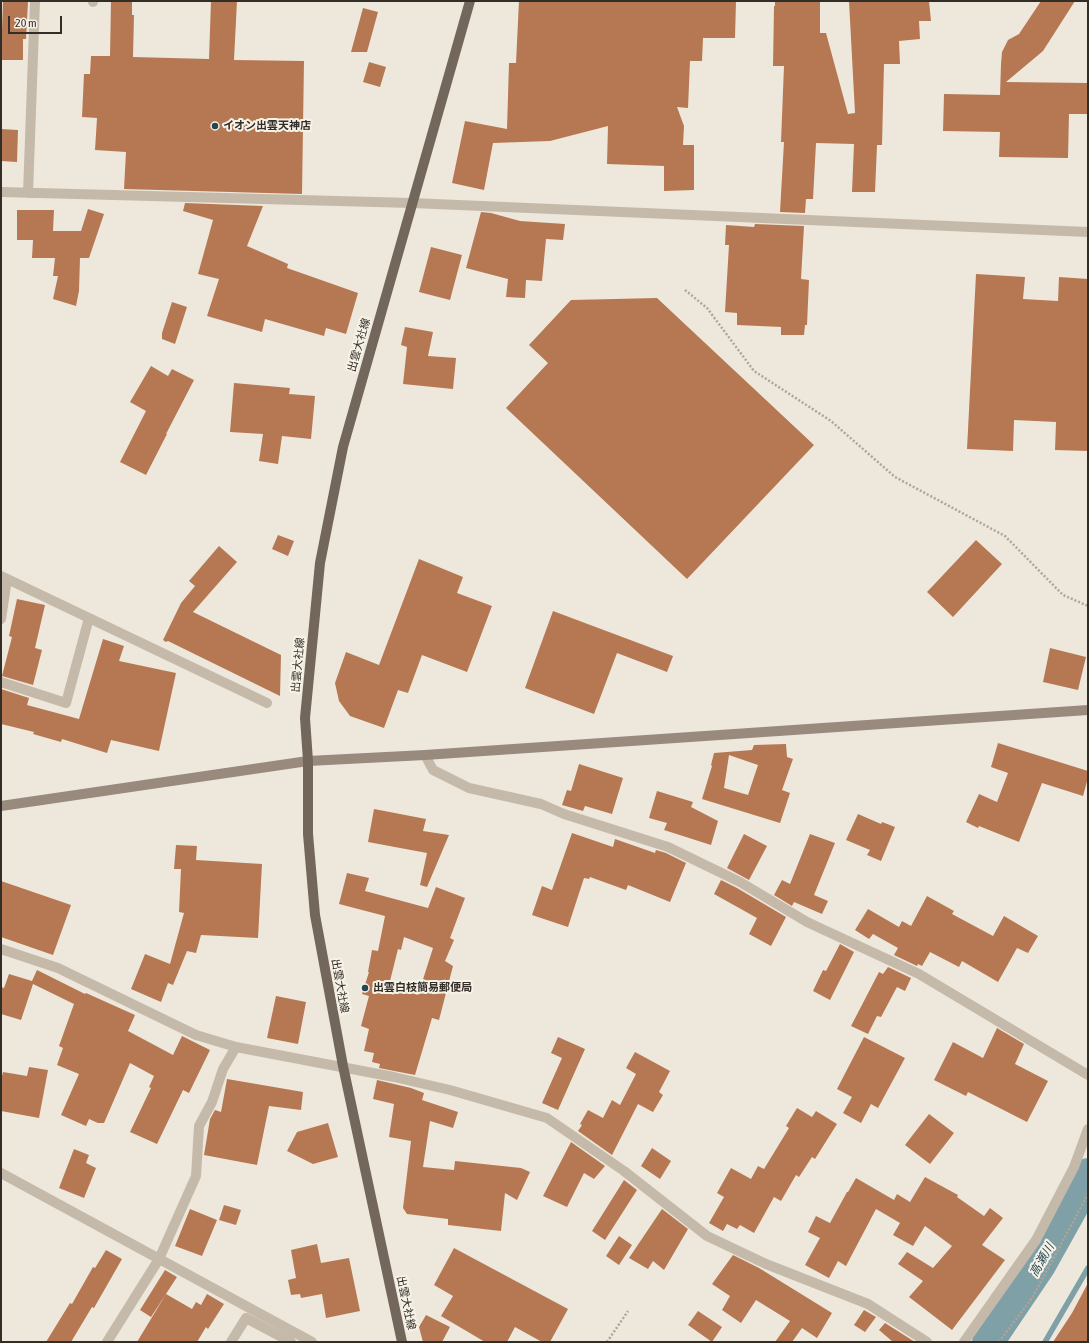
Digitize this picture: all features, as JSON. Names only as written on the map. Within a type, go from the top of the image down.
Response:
[{"type":"main road","name":"出雲大社線","points":[[402,1342],[343,1066],[315,915],[308,834],[308,762],[305,718],[320,563],[343,447],[470,1]]},
{"type":"street","points":[[28,193],[35,1]]},
{"type":"street","points":[[1,192],[412,203],[1088,232]]},
{"type":"street","points":[[1,619],[4,577],[267,703]]},
{"type":"street","points":[[1,682],[66,703],[89,618]]},
{"type":"street","points":[[1,806],[308,762],[1088,710]]},
{"type":"street","points":[[425,755],[433,770],[469,788],[541,804],[564,814],[668,847],[740,882],[807,922],[919,974],[1088,1075]]},
{"type":"street","points":[[1,949],[58,968],[196,1035],[236,1047],[343,1066],[450,1090],[547,1118],[624,1171],[707,1236],[766,1264],[868,1304],[927,1342]]},
{"type":"street","points":[[107,1342],[160,1259],[196,1176],[199,1126],[212,1102],[223,1069],[236,1047]]},
{"type":"street","points":[[964,1342],[1036,1240],[1074,1167],[1088,1129]]},
{"type":"street","points":[[1,1173],[312,1342]]},
{"type":"street","points":[[231,1342],[246,1318],[291,1342]]},
{"type":"path","points":[[685,290],[707,308],[754,371],[831,421],[895,476],[1005,536],[1063,595],[1088,606]]},
{"type":"path","points":[[1000,1342],[1032,1298],[1088,1194]]},
{"type":"path","points":[[607,1342],[628,1311]]},
{"type":"building","points":[[3,1],[28,2],[26,39],[23,39],[23,60],[1,60]]},
{"type":"building","name":"イオン出雲天神店","points":[[111,1],[132,1],[132,15],[134,15],[133,57],[209,59],[211,1],[237,1],[234,60],[304,61],[302,194],[124,189],[126,152],[95,150],[97,118],[82,117],[84,74],[90,74],[91,56],[110,56]]},
{"type":"building","points":[[519,1],[736,1],[735,38],[703,38],[702,61],[690,61],[688,108],[677,107],[684,126],[683,145],[694,145],[694,190],[664,191],[664,166],[607,164],[608,126],[550,141],[493,143],[484,190],[452,183],[465,121],[507,129],[509,63],[516,63]]},
{"type":"building","points":[[775,1],[820,1],[820,33],[826,33],[848,114],[855,113],[849,1],[929,1],[931,21],[919,21],[920,39],[899,41],[900,64],[884,64],[882,145],[877,145],[875,192],[852,192],[854,144],[816,143],[813,199],[806,199],[805,213],[780,212],[784,142],[781,142],[784,66],[773,66]]},
{"type":"building","points":[[1041,1],[1075,1],[1043,51],[1006,82],[1088,83],[1088,114],[1069,114],[1068,158],[999,157],[1000,132],[943,131],[944,94],[1000,95],[1002,52],[1008,40],[1019,34]]},
{"type":"building","points":[[363,8],[378,12],[367,52],[351,52]]},
{"type":"building","points":[[369,62],[386,67],[380,87],[363,82]]},
{"type":"building","points":[[1,129],[18,130],[17,162],[1,161]]},
{"type":"building","points":[[185,203],[263,206],[247,246],[288,264],[287,268],[358,293],[346,334],[326,328],[324,336],[265,319],[262,332],[207,316],[219,279],[198,274],[213,220],[183,211]]},
{"type":"building","points":[[88,209],[104,214],[89,258],[80,258],[79,291],[76,306],[53,299],[58,276],[53,276],[55,258],[32,258],[33,240],[17,240],[17,210],[54,210],[53,231],[81,231]]},
{"type":"building","points":[[481,212],[491,213],[520,221],[565,224],[563,240],[546,239],[542,281],[526,280],[525,298],[506,297],[508,279],[466,268]]},
{"type":"building","points":[[755,224],[804,226],[801,279],[809,280],[807,325],[805,325],[804,335],[781,335],[781,327],[737,325],[737,313],[725,312],[729,245],[725,245],[726,225],[754,227]]},
{"type":"building","points":[[431,247],[462,255],[450,300],[419,292]]},
{"type":"building","points":[[976,274],[1025,277],[1023,299],[1058,301],[1059,277],[1088,279],[1088,451],[1055,450],[1056,422],[1014,420],[1013,451],[967,449]]},
{"type":"building","points":[[657,298],[814,445],[687,579],[506,408],[548,363],[529,345],[571,300]]},
{"type":"building","points":[[172,302],[187,307],[175,344],[162,339],[162,333]]},
{"type":"building","points":[[405,327],[433,332],[428,356],[456,358],[453,389],[403,384],[407,347],[401,345]]},
{"type":"building","points":[[151,366],[168,376],[172,369],[194,380],[146,475],[120,462],[146,411],[130,402]]},
{"type":"building","points":[[234,383],[290,388],[289,394],[315,396],[311,439],[282,436],[278,464],[259,461],[263,434],[230,432]]},
{"type":"building","points":[[278,535],[294,541],[288,556],[272,549]]},
{"type":"building","points":[[976,540],[1002,564],[953,617],[927,592]]},
{"type":"building","points":[[219,546],[237,562],[193,612],[281,655],[280,696],[168,641],[166,642],[163,640],[181,603],[195,586],[189,581]]},
{"type":"building","points":[[419,559],[463,577],[457,593],[492,606],[467,672],[422,655],[408,693],[398,690],[384,728],[350,716],[339,701],[335,683],[346,652],[379,665]]},
{"type":"building","points":[[17,599],[45,605],[35,648],[42,650],[33,685],[2,676],[12,637],[9,636]]},
{"type":"building","points":[[553,611],[673,656],[667,672],[617,653],[594,714],[525,688]]},
{"type":"building","points":[[103,639],[124,646],[119,661],[176,673],[159,751],[111,740],[107,753],[62,739],[61,742],[33,734],[34,732],[1,724],[1,689],[29,698],[27,705],[79,719]]},
{"type":"building","points":[[1050,648],[1086,657],[1078,690],[1043,682]]},
{"type":"building","points":[[998,743],[1088,771],[1088,778],[1083,796],[1042,783],[1019,842],[979,826],[978,828],[966,822],[979,794],[997,802],[1008,773],[991,767]]},
{"type":"building","points":[[786,744],[787,757],[793,759],[782,790],[790,793],[780,823],[702,799],[712,766],[714,753],[752,750],[754,745]],"holes":[[[729,755],[758,765],[748,795],[724,788]]]},
{"type":"building","points":[[579,764],[623,778],[612,814],[585,806],[583,811],[562,805],[567,790],[571,791]]},
{"type":"building","points":[[657,791],[693,802],[691,807],[718,821],[711,845],[664,830],[667,823],[649,818]]},
{"type":"building","points":[[374,809],[426,819],[423,831],[449,835],[427,887],[420,885],[427,853],[368,842]]},
{"type":"building","points":[[858,814],[881,824],[882,822],[895,827],[881,861],[867,855],[870,850],[846,840]]},
{"type":"building","points":[[572,833],[613,847],[615,839],[655,853],[656,850],[666,853],[686,863],[670,902],[628,885],[626,890],[590,877],[589,879],[584,878],[568,927],[532,915],[542,886],[552,890]]},
{"type":"building","points":[[744,834],[767,846],[749,880],[727,868]]},
{"type":"building","points":[[810,834],[835,843],[814,895],[828,901],[822,914],[794,902],[792,906],[774,895],[782,880],[790,884]]},
{"type":"building","points":[[176,845],[197,846],[196,860],[262,864],[258,938],[201,935],[196,953],[187,951],[173,985],[168,983],[161,1002],[131,989],[145,954],[170,964],[184,913],[179,912],[181,869],[174,869]]},
{"type":"building","points":[[347,873],[369,878],[365,891],[428,908],[436,887],[465,898],[450,938],[454,940],[445,961],[453,966],[439,1020],[432,1018],[415,1075],[379,1068],[380,1064],[372,1062],[374,1053],[364,1051],[369,1029],[361,1026],[369,996],[362,994],[369,972],[372,950],[378,951],[385,916],[339,904]],"holes":[[[404,937],[433,948],[418,995],[389,985],[398,949],[401,950]]]},
{"type":"building","points":[[721,880],[786,917],[771,946],[749,934],[757,918],[714,894]]},
{"type":"building","points":[[1,881],[71,905],[53,955],[1,937]]},
{"type":"building","points":[[927,896],[954,911],[952,914],[993,936],[1004,916],[1038,936],[1028,953],[1017,948],[998,982],[962,961],[959,967],[930,952],[922,966],[918,964],[917,966],[894,955],[898,948],[873,934],[869,939],[855,930],[868,909],[899,927],[902,921],[911,926]]},
{"type":"building","points":[[840,944],[854,952],[830,1000],[813,991],[823,970],[826,971]]},
{"type":"building","points":[[888,967],[911,978],[905,991],[897,987],[881,1017],[877,1016],[868,1034],[851,1026],[879,972],[883,974]]},
{"type":"building","points":[[37,970],[85,994],[86,993],[135,1015],[128,1031],[173,1055],[182,1036],[210,1050],[189,1093],[183,1090],[157,1144],[130,1132],[151,1088],[149,1087],[154,1076],[130,1063],[104,1123],[98,1123],[89,1119],[86,1126],[61,1115],[79,1074],[57,1065],[63,1048],[59,1046],[74,1004],[33,984],[21,1020],[1,1014],[1,987],[4,988],[9,974],[32,981]]},
{"type":"building","points":[[276,996],[306,1002],[298,1044],[267,1038]]},
{"type":"building","points":[[997,1028],[1024,1044],[1015,1064],[1048,1081],[1027,1122],[968,1092],[966,1096],[934,1080],[953,1042],[983,1058]]},
{"type":"building","points":[[558,1037],[585,1049],[558,1110],[542,1103],[562,1058],[551,1053]]},
{"type":"building","points":[[864,1037],[905,1058],[878,1108],[871,1104],[861,1123],[843,1113],[852,1097],[837,1089]]},
{"type":"building","points":[[635,1052],[670,1071],[659,1092],[663,1095],[653,1112],[638,1104],[612,1155],[578,1131],[582,1125],[580,1124],[588,1110],[603,1118],[612,1100],[620,1105],[636,1074],[626,1068]]},
{"type":"building","points":[[29,1067],[48,1070],[39,1118],[1,1111],[1,1080],[3,1072],[27,1076]]},
{"type":"building","points":[[227,1079],[303,1092],[301,1110],[269,1106],[257,1165],[204,1155],[210,1119],[215,1110],[221,1112]]},
{"type":"building","points":[[377,1080],[411,1088],[424,1093],[422,1100],[458,1112],[453,1128],[430,1121],[423,1167],[454,1170],[455,1161],[521,1168],[530,1172],[517,1200],[505,1193],[501,1231],[448,1225],[448,1219],[407,1214],[403,1208],[411,1141],[389,1137],[394,1104],[373,1099]]},
{"type":"building","points":[[797,1108],[812,1117],[816,1111],[837,1124],[815,1159],[812,1157],[799,1177],[796,1175],[781,1201],[774,1197],[754,1233],[740,1225],[737,1229],[727,1224],[723,1231],[709,1223],[724,1197],[717,1193],[731,1168],[751,1179],[758,1166],[764,1169],[789,1128],[786,1126]]},
{"type":"building","points":[[929,1114],[954,1133],[930,1164],[905,1145]]},
{"type":"building","points":[[328,1123],[338,1157],[313,1164],[287,1151],[297,1132]]},
{"type":"building","points":[[571,1142],[605,1166],[594,1179],[584,1173],[567,1207],[543,1196]]},
{"type":"building","points":[[652,1148],[671,1161],[660,1179],[641,1166]]},
{"type":"building","points":[[74,1149],[89,1155],[86,1163],[96,1168],[84,1198],[59,1188]]},
{"type":"building","points":[[925,1177],[958,1195],[957,1197],[984,1216],[990,1208],[1003,1218],[982,1245],[1005,1260],[952,1330],[909,1297],[923,1281],[898,1264],[907,1252],[933,1268],[952,1246],[925,1226],[913,1246],[893,1235],[900,1223],[876,1209],[846,1266],[838,1261],[829,1278],[805,1265],[820,1238],[808,1232],[816,1216],[830,1223],[856,1178],[894,1200],[897,1194],[910,1202]]},
{"type":"building","points":[[624,1180],[637,1190],[605,1240],[592,1231]]},
{"type":"building","points":[[224,1205],[241,1210],[236,1225],[219,1220]]},
{"type":"building","points":[[190,1209],[217,1220],[202,1256],[175,1246]]},
{"type":"building","points":[[662,1209],[688,1229],[664,1270],[653,1261],[648,1269],[629,1258]]},
{"type":"building","points":[[619,1236],[632,1245],[619,1265],[606,1256]]},
{"type":"building","points":[[317,1244],[321,1263],[349,1258],[360,1311],[326,1318],[322,1294],[301,1298],[300,1294],[291,1295],[288,1280],[296,1278],[291,1250]]},
{"type":"building","points":[[454,1248],[568,1309],[550,1342],[542,1342],[515,1327],[507,1342],[485,1342],[441,1316],[453,1296],[434,1285]]},
{"type":"building","points":[[106,1250],[122,1259],[94,1308],[92,1307],[71,1342],[46,1342],[70,1303],[72,1304],[93,1267],[95,1268]]},
{"type":"building","points":[[733,1255],[759,1268],[832,1313],[817,1338],[802,1328],[792,1342],[775,1342],[790,1321],[756,1300],[741,1323],[722,1310],[730,1296],[712,1284]]},
{"type":"building","points":[[165,1270],[177,1277],[151,1317],[140,1310]]},
{"type":"building","points":[[1088,1283],[1088,1342],[1053,1342],[1072,1313]]},
{"type":"building","points":[[166,1294],[192,1309],[196,1302],[201,1305],[207,1294],[224,1304],[208,1329],[206,1327],[197,1342],[137,1342]]},
{"type":"building","points":[[864,1310],[876,1317],[865,1332],[854,1325]]},
{"type":"building","points":[[698,1311],[722,1327],[712,1342],[688,1325]]},
{"type":"building","points":[[426,1315],[450,1327],[442,1342],[423,1342],[419,1327]]},
{"type":"building","points":[[885,1323],[915,1342],[893,1342],[879,1330]]},
{"type":"waterway","name":"高瀬川","points":[[988,1342],[1040,1265],[1083,1188],[1088,1174]]},
{"type":"waterway","points":[[1045,1342],[1088,1268]]},
{"type":"place","name":"イオン出雲天神店","points":[[215,126]]},
{"type":"place","name":"出雲白枝簡易郵便局","points":[[365,988]]}]
